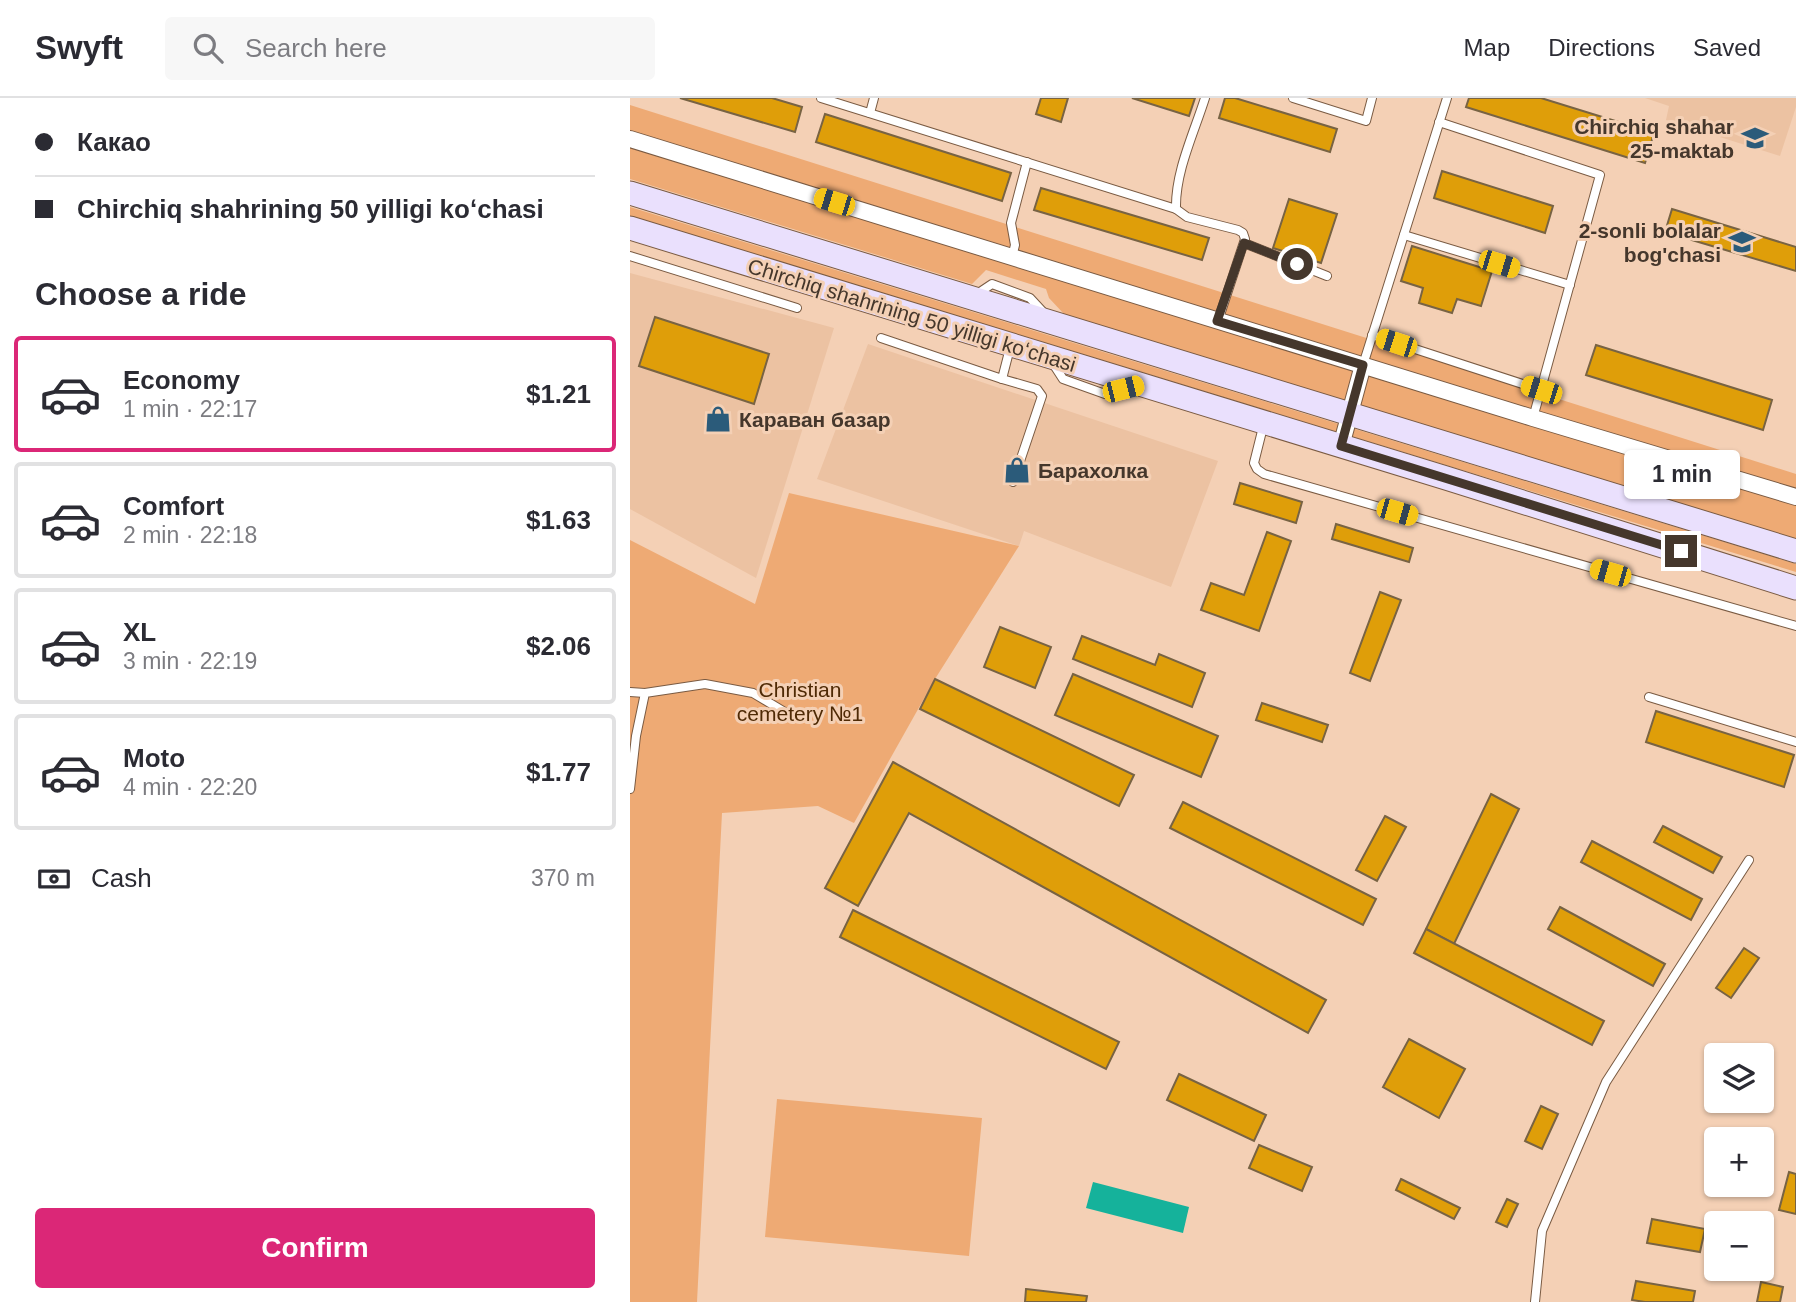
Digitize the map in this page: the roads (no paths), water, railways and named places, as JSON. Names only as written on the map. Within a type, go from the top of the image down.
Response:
[{"type":"main road","name":"Chirchiq shahrining 50 yilligi koʻchasi","points":[[630,193],[1796,551]]},
{"type":"main road","name":"Chirchiq shahrining 50 yilligi koʻchasi","points":[[630,228],[1796,587]]},
{"type":"street","points":[[630,139],[1796,497]]},
{"type":"street","points":[[1341,446],[1363,365]]},
{"type":"lane","points":[[821,98],[1176,209],[1187,217],[1238,230],[1243,233],[1244,243],[1217,321]]},
{"type":"lane","points":[[870,113],[874,98]]},
{"type":"lane","points":[[1176,209],[1182,170],[1205,98]]},
{"type":"lane","points":[[1293,98],[1366,121],[1372,98]]},
{"type":"lane","points":[[1363,365],[1447,98]]},
{"type":"lane","points":[[1439,122],[1600,175],[1534,418]]},
{"type":"lane","points":[[1012,257],[1015,245],[1011,223],[1027,162]]},
{"type":"lane","points":[[1404,235],[1570,285]]},
{"type":"lane","points":[[1244,243],[1327,276]]},
{"type":"lane","points":[[630,256],[797,308]]},
{"type":"lane","points":[[1372,335],[1541,390]]},
{"type":"lane","points":[[881,338],[1037,389],[1042,396],[1013,482]]},
{"type":"lane","points":[[1002,379],[1011,345]]},
{"type":"lane","points":[[1264,423],[1254,463],[1264,474],[1796,626]]},
{"type":"lane","points":[[630,692],[645,693],[705,684],[753,693],[788,714]]},
{"type":"lane","points":[[630,789],[636,736],[645,693]]},
{"type":"lane","points":[[1649,697],[1796,742]]},
{"type":"lane","points":[[1535,1302],[1542,1231],[1606,1082],[1749,860]]},
{"type":"water","points":[[1093,1182],[1189,1207],[1183,1233],[1086,1208]]},
{"type":"place","name":"Chirchiq shahar 25-maktab","points":[[1755,138]]},
{"type":"place","name":"2-sonli bolalar bog'chasi","points":[[1742,242]]},
{"type":"place","name":"Караван базар","points":[[718,419]]},
{"type":"place","name":"Барахолка","points":[[1017,470]]},
{"type":"park label","name":"Christian cemetery №1","points":[[800,701]]}]
